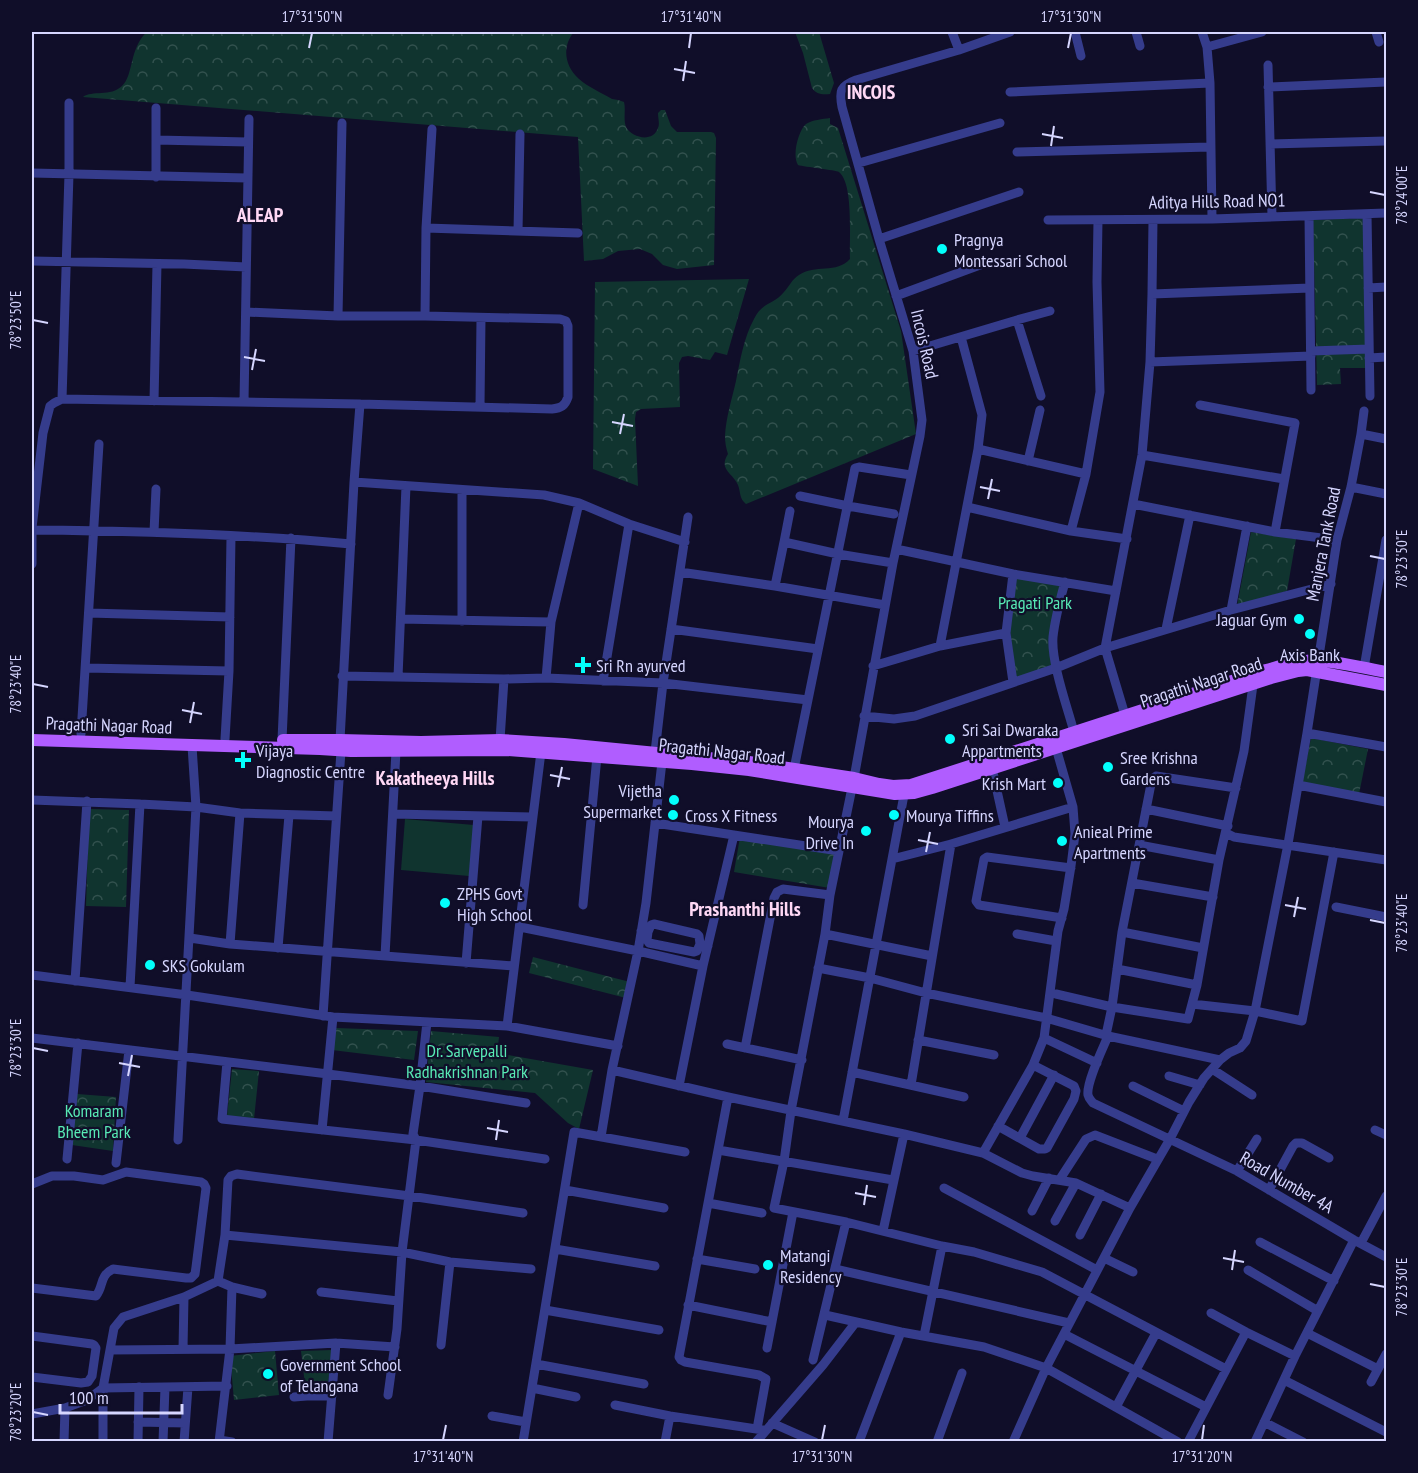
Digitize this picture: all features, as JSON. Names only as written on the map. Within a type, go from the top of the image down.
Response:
[{"type":"main road","name":"Pragathi Nagar Road","points":[[32,740],[192,746],[340,745],[500,740],[893,786],[911,785],[1266,670],[1304,661],[1386,685]]},
{"type":"main road","name":"Pragathi Nagar Road","points":[[32,732],[282,740],[396,751],[507,750],[749,762],[794,769],[853,782],[879,792],[904,795],[1298,671],[1318,666],[1364,668],[1386,672]]},
{"type":"street","points":[[952,32],[959,50]]},
{"type":"street","name":"Incois Road","points":[[793,1212],[774,1208],[892,563],[922,420],[913,351],[879,239],[840,96],[844,86],[856,80],[959,50],[1010,32]]},
{"type":"street","points":[[1075,32],[1081,56]]},
{"type":"street","points":[[1136,32],[1140,46]]},
{"type":"street","points":[[1202,32],[1207,47],[1210,83],[1212,219]]},
{"type":"street","points":[[1207,47],[1262,32]]},
{"type":"street","points":[[1376,32],[1378,42]]},
{"type":"street","points":[[1268,65],[1272,217]]},
{"type":"street","points":[[1268,87],[1386,82]]},
{"type":"street","points":[[1010,92],[1210,83]]},
{"type":"street","points":[[62,399],[69,103]]},
{"type":"street","points":[[156,108],[156,177]]},
{"type":"street","points":[[244,402],[249,119]]},
{"type":"street","points":[[338,316],[342,123]]},
{"type":"street","points":[[859,163],[999,123]]},
{"type":"street","points":[[425,316],[426,228],[432,129]]},
{"type":"street","points":[[518,231],[520,134]]},
{"type":"street","points":[[156,140],[248,142]]},
{"type":"street","points":[[1270,144],[1386,141]]},
{"type":"street","points":[[1017,152],[1210,147]]},
{"type":"street","points":[[32,173],[247,178]]},
{"type":"street","points":[[879,239],[1019,192]]},
{"type":"street","name":"Aditya Hills Road NO1","points":[[1048,220],[1212,219],[1386,213]]},
{"type":"street","points":[[1367,214],[1370,396]]},
{"type":"street","points":[[1309,216],[1311,390]]},
{"type":"street","points":[[1071,531],[1086,474],[1100,392],[1098,220]]},
{"type":"street","points":[[1125,715],[1105,648],[1142,455],[1150,362],[1153,220]]},
{"type":"street","points":[[426,228],[578,233]]},
{"type":"street","points":[[32,261],[246,267]]},
{"type":"street","points":[[154,401],[157,264]]},
{"type":"street","points":[[896,296],[980,265]]},
{"type":"street","points":[[1368,288],[1386,287]]},
{"type":"street","points":[[1152,294],[1310,288]]},
{"type":"street","points":[[913,351],[1050,311]]},
{"type":"street","points":[[32,564],[35,464],[50,406],[62,399],[558,409],[568,398],[568,326],[566,321],[558,318],[338,316],[246,312]]},
{"type":"street","points":[[480,406],[481,318]]},
{"type":"street","points":[[1017,320],[1041,396]]},
{"type":"street","points":[[940,646],[978,449],[982,415],[962,337]]},
{"type":"street","points":[[1150,362],[1311,353],[1369,354],[1386,357]]},
{"type":"street","points":[[323,1016],[360,404]]},
{"type":"street","points":[[1200,405],[1296,423],[1275,532]]},
{"type":"street","points":[[1028,461],[1040,410]]},
{"type":"street","name":"Manjera Tank Road","points":[[1013,1442],[1069,1323],[1184,1111],[1212,1069],[1220,1060],[1240,1048],[1246,1041],[1256,1011],[1288,844],[1337,540],[1351,487],[1364,411]]},
{"type":"street","points":[[1361,434],[1386,439]]},
{"type":"street","points":[[81,734],[99,444]]},
{"type":"street","points":[[978,449],[1086,474]]},
{"type":"street","points":[[1142,455],[1284,479]]},
{"type":"street","points":[[794,769],[855,468],[911,475]]},
{"type":"street","points":[[354,482],[544,495],[579,503],[629,524],[685,542]]},
{"type":"street","points":[[398,677],[406,486]]},
{"type":"street","points":[[1351,487],[1386,494]]},
{"type":"street","points":[[154,532],[156,489]]},
{"type":"street","points":[[462,490],[462,621]]},
{"type":"street","points":[[800,496],[894,514]]},
{"type":"street","points":[[546,678],[551,622],[579,503]]},
{"type":"street","points":[[1133,504],[1275,532],[1337,540]]},
{"type":"street","points":[[967,507],[1071,531],[1127,539]]},
{"type":"street","points":[[776,586],[790,511]]},
{"type":"street","points":[[1166,629],[1190,515]]},
{"type":"street","points":[[688,517],[663,683],[655,823],[645,931],[649,943],[694,952],[704,945]]},
{"type":"street","points":[[603,681],[629,524]]},
{"type":"street","points":[[1231,610],[1247,526]]},
{"type":"street","points":[[32,530],[291,538],[351,544]]},
{"type":"street","points":[[225,739],[229,671],[231,536]]},
{"type":"street","points":[[282,740],[291,538]]},
{"type":"street","points":[[1364,668],[1386,551],[1386,540]]},
{"type":"street","points":[[784,542],[892,563]]},
{"type":"street","points":[[896,549],[1013,574],[1116,591]]},
{"type":"street","points":[[680,572],[828,594],[885,605]]},
{"type":"street","points":[[1013,574],[1006,633],[1013,682]]},
{"type":"street","points":[[1065,582],[1053,638],[1056,668],[1074,732]]},
{"type":"street","points":[[864,716],[894,719],[915,716],[1056,668],[1105,648],[1231,610],[1331,584]]},
{"type":"street","points":[[1376,604],[1386,606]]},
{"type":"street","points":[[89,613],[230,617]]},
{"type":"street","points":[[401,619],[551,622]]},
{"type":"street","points":[[671,629],[818,649]]},
{"type":"street","points":[[873,666],[940,646],[1006,633]]},
{"type":"street","points":[[86,668],[229,671]]},
{"type":"street","points":[[342,676],[546,678],[663,683],[808,700]]},
{"type":"street","points":[[500,740],[504,679]]},
{"type":"street","points":[[1056,994],[1188,1019],[1197,985],[1219,860],[1244,751],[1252,685]]},
{"type":"street","points":[[1307,733],[1386,747]]},
{"type":"street","points":[[178,1140],[196,807],[192,746]]},
{"type":"street","points":[[983,1153],[1033,1065],[1044,1038],[1056,941],[1071,868],[1074,834],[1073,807],[1056,748]]},
{"type":"street","points":[[385,956],[396,751]]},
{"type":"street","points":[[507,1026],[541,752]]},
{"type":"street","points":[[583,905],[597,756]]},
{"type":"street","points":[[992,768],[1005,827]]},
{"type":"street","points":[[1044,1038],[1097,1063],[1107,1035],[1122,932],[1152,779],[1156,776],[1236,788]]},
{"type":"street","points":[[1298,785],[1386,802]]},
{"type":"street","points":[[843,1121],[904,795]]},
{"type":"street","points":[[32,800],[196,807],[240,813],[336,816]]},
{"type":"street","points":[[75,981],[87,801]]},
{"type":"street","points":[[130,987],[140,804]]},
{"type":"street","points":[[892,860],[1073,807]]},
{"type":"street","points":[[1146,809],[1227,829],[1234,837],[1386,860]]},
{"type":"street","points":[[230,944],[240,813]]},
{"type":"street","points":[[278,948],[289,814]]},
{"type":"street","points":[[393,814],[532,818]]},
{"type":"street","points":[[466,963],[478,816]]},
{"type":"street","points":[[655,823],[839,851]]},
{"type":"street","points":[[679,1086],[703,966],[704,945],[734,835]]},
{"type":"street","points":[[911,1085],[951,844]]},
{"type":"street","points":[[1139,845],[1219,860]]},
{"type":"street","points":[[1192,1004],[1256,1011],[1302,1021],[1334,852]]},
{"type":"street","points":[[1062,918],[979,905],[976,901],[984,859],[989,857],[1071,868]]},
{"type":"street","points":[[1132,883],[1213,897]]},
{"type":"street","points":[[746,1048],[777,892],[783,889],[830,895]]},
{"type":"street","points":[[1336,907],[1386,917]]},
{"type":"street","points":[[601,1137],[612,1070],[638,951],[645,931],[654,924],[664,926],[697,934],[704,945]]},
{"type":"street","points":[[520,927],[703,966]]},
{"type":"street","points":[[1122,932],[1203,948]]},
{"type":"street","points":[[825,934],[932,956]]},
{"type":"street","points":[[1017,934],[1056,941]]},
{"type":"street","points":[[190,938],[230,944],[514,966]]},
{"type":"street","points":[[818,968],[1046,1018],[1107,1035],[1220,1060]]},
{"type":"street","points":[[1117,969],[1197,985]]},
{"type":"street","points":[[32,975],[187,995],[323,1016],[507,1026],[618,1047]]},
{"type":"street","points":[[322,1130],[333,1017]]},
{"type":"street","points":[[388,1395],[416,1140],[413,1134],[427,1022]]},
{"type":"street","points":[[32,1038],[420,1086],[526,1103]]},
{"type":"street","points":[[918,1040],[994,1055]]},
{"type":"street","points":[[67,1159],[78,1043]]},
{"type":"street","points":[[727,1044],[802,1060]]},
{"type":"street","points":[[116,1163],[129,1050]]},
{"type":"street","points":[[226,1062],[222,1119],[416,1140],[545,1159]]},
{"type":"street","name":"Road Number 4A","points":[[1097,1063],[1089,1082],[1089,1098],[1093,1103],[1237,1171],[1386,1257]]},
{"type":"street","points":[[998,1126],[1039,1149],[1047,1148],[1076,1095],[1075,1088],[1033,1065]]},
{"type":"street","points":[[1212,1069],[1252,1095]]},
{"type":"street","points":[[612,1070],[983,1153],[1022,1173],[1076,1183],[1130,1208]]},
{"type":"street","points":[[852,1072],[964,1096]]},
{"type":"street","points":[[1020,1138],[1054,1075]]},
{"type":"street","points":[[1169,1076],[1200,1085]]},
{"type":"street","points":[[1133,1086],[1184,1111]]},
{"type":"street","points":[[728,1097],[679,1357],[686,1362],[759,1375],[766,1379],[765,1427]]},
{"type":"street","points":[[1375,1130],[1386,1135]]},
{"type":"street","points":[[523,1442],[574,1132],[685,1152]]},
{"type":"street","points":[[883,1232],[904,1134]]},
{"type":"street","points":[[1060,1179],[1086,1139],[1095,1135],[1157,1159]]},
{"type":"street","points":[[1237,1171],[1257,1139]]},
{"type":"street","points":[[1269,1190],[1296,1143],[1302,1143],[1329,1158]]},
{"type":"street","points":[[718,1150],[893,1180]]},
{"type":"street","points":[[32,1184],[52,1176],[74,1176],[100,1180],[126,1172],[197,1182],[204,1184],[206,1188],[195,1274],[191,1278],[113,1269],[103,1277],[99,1293],[94,1296],[32,1288]]},
{"type":"street","points":[[218,1281],[225,1235],[228,1180],[237,1174],[522,1213]]},
{"type":"street","points":[[1032,1211],[1049,1178]]},
{"type":"street","points":[[1055,1221],[1076,1183]]},
{"type":"street","points":[[944,1188],[1098,1270]]},
{"type":"street","points":[[565,1190],[664,1208]]},
{"type":"street","points":[[1080,1235],[1101,1194]]},
{"type":"street","points":[[1255,1442],[1318,1311],[1386,1196]]},
{"type":"street","points":[[708,1203],[762,1213]]},
{"type":"street","points":[[767,1348],[793,1212],[974,1252],[1042,1272],[1226,1369]]},
{"type":"street","points":[[813,1360],[846,1222]]},
{"type":"street","points":[[225,1235],[402,1252],[450,1262],[531,1269]]},
{"type":"street","points":[[1260,1242],[1334,1281]]},
{"type":"street","points":[[924,1336],[942,1246]]},
{"type":"street","points":[[555,1249],[656,1266]]},
{"type":"street","points":[[1104,1257],[1132,1272]]},
{"type":"street","points":[[697,1259],[755,1269]]},
{"type":"street","points":[[441,1345],[450,1262]]},
{"type":"street","points":[[836,1269],[1069,1323]]},
{"type":"street","points":[[1248,1270],[1318,1311]]},
{"type":"street","points":[[103,1442],[103,1388],[114,1328],[123,1317],[184,1297],[218,1281],[262,1294]]},
{"type":"street","points":[[232,1287],[230,1349],[219,1441],[232,1442]]},
{"type":"street","points":[[321,1292],[398,1301]]},
{"type":"street","points":[[183,1349],[184,1297]]},
{"type":"street","points":[[688,1305],[771,1322]]},
{"type":"street","points":[[544,1310],[658,1330]]},
{"type":"street","points":[[1211,1313],[1295,1356]]},
{"type":"street","points":[[825,1315],[984,1347],[1046,1368],[1116,1407],[1159,1437],[1178,1442]]},
{"type":"street","points":[[756,1442],[765,1427],[823,1365],[856,1322]]},
{"type":"street","points":[[859,1442],[901,1332]]},
{"type":"street","points":[[1188,1442],[1246,1332]]},
{"type":"street","points":[[1116,1407],[1156,1333]]},
{"type":"street","points":[[1307,1333],[1378,1369]]},
{"type":"street","points":[[1064,1334],[1206,1407]]},
{"type":"street","points":[[32,1336],[92,1344],[96,1348],[91,1379],[88,1382],[32,1377]]},
{"type":"street","points":[[110,1350],[230,1349],[336,1343],[395,1347]]},
{"type":"street","points":[[328,1442],[336,1343]]},
{"type":"street","points":[[1371,1383],[1386,1354]]},
{"type":"street","points":[[536,1364],[644,1384]]},
{"type":"street","points":[[937,1442],[962,1373]]},
{"type":"street","points":[[1284,1380],[1386,1432]]},
{"type":"street","points":[[32,1414],[87,1400],[103,1388],[226,1386]]},
{"type":"street","points":[[138,1442],[139,1387]]},
{"type":"street","points":[[163,1442],[165,1387]]},
{"type":"street","points":[[184,1442],[188,1387]]},
{"type":"street","points":[[532,1388],[576,1397]]},
{"type":"street","points":[[294,1397],[332,1396]]},
{"type":"street","points":[[615,1406],[670,1416],[765,1427],[815,1442]]},
{"type":"street","points":[[64,1442],[65,1407]]},
{"type":"street","points":[[492,1416],[526,1422]]},
{"type":"street","points":[[664,1442],[670,1416]]},
{"type":"street","points":[[138,1422],[185,1423]]},
{"type":"street","points":[[1264,1422],[1303,1442]]},
{"type":"green space","points":[[147,32],[574,32],[566,50],[570,68],[587,85],[612,99],[624,102],[625,124],[633,134],[642,137],[652,136],[658,128],[658,113],[661,110],[665,110],[671,126],[677,132],[714,133],[716,138],[714,265],[677,269],[663,265],[652,254],[640,249],[618,251],[603,259],[584,261],[578,137],[83,97],[113,91],[122,86],[126,81],[137,46]]},
{"type":"green space","points":[[795,32],[819,32],[834,83],[830,94],[820,94],[812,88]]},
{"type":"green space","points":[[830,118],[830,124],[838,128],[901,331],[916,434],[746,504],[736,481],[725,468],[725,459],[728,454],[725,436],[741,357],[751,326],[757,313],[780,296],[799,275],[812,270],[839,266],[850,259],[849,200],[844,178],[839,172],[798,165],[796,161],[797,144],[803,127],[811,122]]},
{"type":"green space","points":[[1364,218],[1368,368],[1340,368],[1341,384],[1317,385],[1313,220]]},
{"type":"green space","points":[[749,279],[727,355],[715,352],[710,360],[682,357],[679,363],[680,407],[641,409],[636,412],[638,486],[593,469],[595,282]]},
{"type":"green space","points":[[1251,532],[1296,539],[1287,591],[1237,606]]},
{"type":"green space","name":"Pragati Park","points":[[1015,577],[1060,585],[1053,666],[1018,677],[1015,676],[1010,631]]},
{"type":"green space","points":[[1311,738],[1368,749],[1359,794],[1302,783]]},
{"type":"green space","points":[[89,809],[129,810],[126,907],[86,906]]},
{"type":"green space","points":[[405,819],[474,825],[469,876],[401,870]]},
{"type":"green space","points":[[740,837],[836,853],[830,888],[734,872]]},
{"type":"green space","points":[[533,957],[630,982],[626,998],[529,973]]},
{"type":"green space","points":[[336,1028],[418,1031],[414,1060],[332,1050]]},
{"type":"green space","name":"Dr. Sarvepalli Radhakrishnan Park","points":[[431,1031],[499,1037],[497,1053],[593,1070],[579,1129],[568,1123],[535,1093],[426,1082]]},
{"type":"green space","points":[[232,1069],[259,1071],[254,1119],[227,1116]]},
{"type":"green space","name":"Komaram Bheem Park","points":[[77,1094],[116,1097],[113,1151],[72,1145]]},
{"type":"green space","points":[[332,1350],[327,1391],[306,1393],[301,1351]]},
{"type":"green space","name":"Government School of Telangana","points":[[275,1351],[279,1395],[234,1400],[230,1356]]},
{"type":"place","name":"Pragnya Montessari School","points":[[942,249]]},
{"type":"place","name":"Jaguar Gym","points":[[1299,619]]},
{"type":"place","name":"Axis Bank","points":[[1310,634]]},
{"type":"place","name":"Sri Rn ayurved","points":[[583,665]]},
{"type":"place","name":"Sri Sai Dwaraka Appartments","points":[[950,739]]},
{"type":"place","name":"Vijaya Diagnostic Centre","points":[[243,760]]},
{"type":"place","name":"Sree Krishna Gardens","points":[[1108,767]]},
{"type":"place","name":"Krish Mart","points":[[1058,783]]},
{"type":"place","name":"Vijetha Supermarket","points":[[674,800]]},
{"type":"place","name":"Cross X Fitness","points":[[673,815]]},
{"type":"place","name":"Mourya Tiffins","points":[[894,815]]},
{"type":"place","name":"Mourya Drive In","points":[[866,831]]},
{"type":"place","name":"Anieal Prime Apartments","points":[[1062,841]]},
{"type":"place","name":"ZPHS Govt High School","points":[[445,903]]},
{"type":"place","name":"SKS Gokulam","points":[[150,965]]},
{"type":"place","name":"Matangi Residency","points":[[768,1265]]},
{"type":"place","name":"Government School of Telangana","points":[[268,1374]]},
{"type":"district","name":"INCOIS","points":[[871,92]]},
{"type":"district","name":"ALEAP","points":[[260,215]]},
{"type":"district","name":"Kakatheeya Hills","points":[[435,778]]},
{"type":"district","name":"Prashanthi Hills","points":[[745,909]]}]
